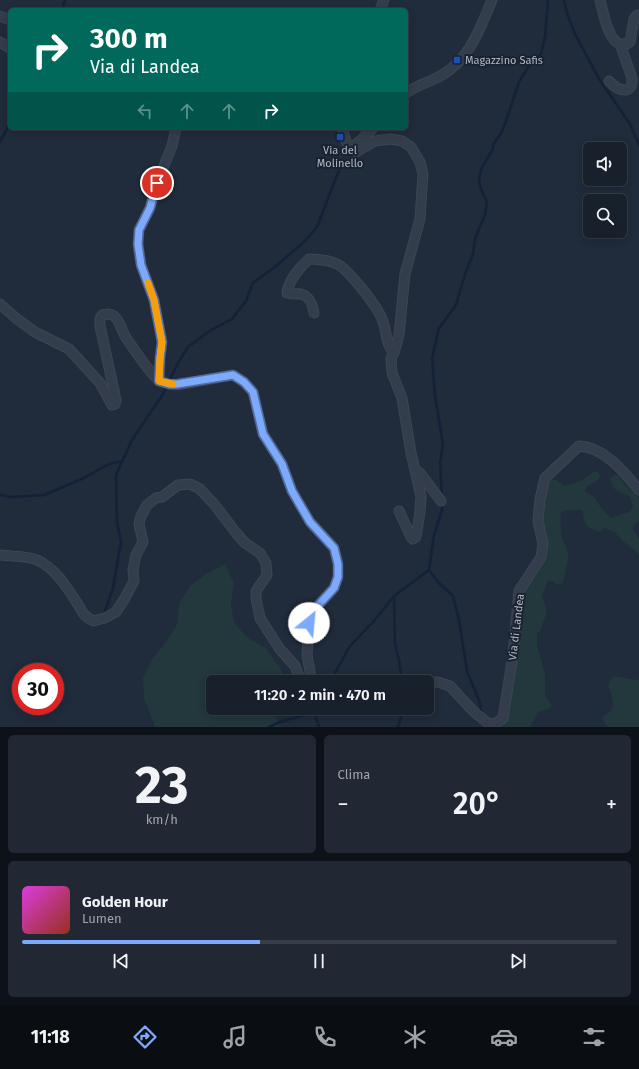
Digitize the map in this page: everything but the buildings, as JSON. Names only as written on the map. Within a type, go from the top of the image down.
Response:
[{"type":"street","points":[[408,92],[441,76],[458,62],[471,48],[492,0]]},
{"type":"street","points":[[600,0],[612,38],[620,44],[632,78],[631,86],[627,90],[620,90],[614,87],[609,81]]},
{"type":"street","points":[[620,44],[627,44],[630,42],[634,19],[636,15],[639,16]]},
{"type":"street","points":[[159,381],[162,342],[154,300],[141,265],[138,244],[139,230],[150,208],[157,183],[172,146],[176,130]]},
{"type":"street","points":[[343,130],[347,144],[354,146]]},
{"type":"street","points":[[354,146],[371,130]]},
{"type":"street","points":[[354,146],[353,150],[356,152],[375,141],[390,139],[402,141],[411,147],[420,162],[423,174],[420,219],[405,274],[399,335],[391,358],[392,373],[402,398],[421,496],[416,537],[413,539],[399,511]]},
{"type":"street","points":[[314,313],[313,307],[308,299],[302,294],[292,295],[287,293],[288,287],[309,259],[318,259],[338,264],[353,278],[372,303],[382,319],[389,348],[394,353]]},
{"type":"street","points":[[0,304],[35,332],[69,349],[100,383],[112,405],[115,404],[116,400],[100,326],[102,315],[108,313],[113,315],[117,320],[124,334],[152,374],[159,381],[169,384],[177,384],[233,375],[244,382],[253,392],[263,434],[282,464],[292,491],[310,522],[334,548],[338,564],[338,577],[334,588],[313,611],[309,623],[307,655],[311,675]]},
{"type":"street","name":"Via di Landea","points":[[434,682],[450,686],[474,712],[488,722],[495,724],[503,718],[513,655],[519,591],[541,557],[543,544],[538,521],[540,499],[545,478],[579,446],[588,446],[596,449],[623,470],[639,490]]},
{"type":"street","points":[[415,470],[441,500]]},
{"type":"street","points":[[0,555],[22,556],[37,560],[50,568],[70,592],[84,616],[93,621],[105,618],[116,612],[134,581],[133,570],[136,554],[143,542],[139,524],[141,516],[147,505],[156,498],[162,497],[178,485],[190,484],[200,489],[245,543],[260,553],[266,563],[267,575],[256,591],[260,618],[279,648],[295,666],[298,675]]},
{"type":"green space","points":[[593,472],[598,472],[600,477],[597,481],[587,486],[585,491],[594,497],[611,518],[631,511],[633,506],[629,496],[619,492],[613,486],[610,479],[614,475],[619,476],[625,485],[638,496],[639,521],[634,525],[633,530],[639,538],[639,554],[614,532],[604,528],[601,532],[588,527],[582,510],[566,510],[561,512],[562,537],[568,553],[566,569],[563,583],[557,585],[553,581],[548,581],[542,596],[547,611],[541,630],[537,634],[537,644],[545,675],[545,692],[552,705],[549,709],[538,712],[530,727],[499,727],[509,715],[524,592],[545,559],[547,548],[542,519],[545,494],[551,479],[556,480],[564,486],[580,481]]},
{"type":"green space","points":[[225,564],[234,583],[231,604],[234,623],[248,638],[266,648],[284,675],[206,675],[206,715],[275,715],[279,725],[282,727],[155,727],[144,699],[143,678],[153,658],[166,642],[177,624],[179,604],[190,586],[207,573]]},
{"type":"green space","points":[[613,676],[636,680],[639,679],[639,727],[608,727],[602,719],[613,707],[613,700],[608,686]]},
{"type":"waterway","points":[[63,8],[65,0]]},
{"type":"waterway","points":[[442,497],[440,463],[443,445],[435,395],[432,359],[439,328],[456,305],[465,274],[473,254],[475,239],[485,215],[487,202],[480,187],[479,178],[482,167],[501,133],[519,82],[529,66],[541,54],[545,37],[548,0]]},
{"type":"waterway","points":[[564,0],[575,34],[599,79],[630,124],[639,145]]},
{"type":"waterway","points":[[0,142],[8,127]]},
{"type":"waterway","points":[[105,611],[113,588],[121,542],[117,522],[116,475],[132,440],[163,394],[178,363],[188,347],[211,330],[232,319],[246,301],[253,283],[304,242],[317,227],[341,165]]},
{"type":"waterway","points":[[0,495],[11,497],[44,495],[84,478],[109,464],[123,461]]},
{"type":"waterway","points":[[334,675],[350,646],[374,621],[394,596],[429,570],[434,535],[442,510],[442,502]]},
{"type":"waterway","points":[[429,570],[438,582],[453,596],[459,620],[467,671],[480,703],[482,715]]},
{"type":"waterway","points":[[394,597],[395,644],[401,675]]},
{"type":"waterway","points":[[269,727],[304,715]]},
{"type":"waterway","points":[[315,715],[319,727]]},
{"type":"waterway","points":[[398,727],[401,715]]},
{"type":"slow traffic","points":[[148,283],[154,300],[162,342],[159,381],[173,384]]},
{"type":"place","name":"Magazzino Safis","points":[[457,60]]},
{"type":"place","name":"Via del Molinello","points":[[340,137]]},
{"type":"route","points":[[157,183],[150,208],[144,223],[139,230],[138,244],[141,265],[154,300],[162,342],[159,381],[169,384],[177,384],[233,375],[244,382],[253,392],[263,434],[278,456],[292,491],[310,522],[334,548],[338,564],[338,577],[334,588],[313,611],[309,623]]}]
